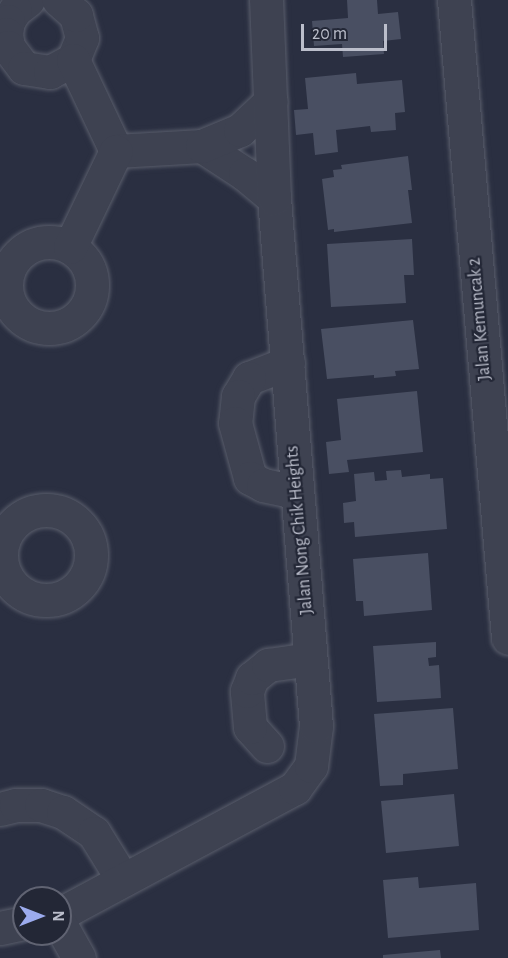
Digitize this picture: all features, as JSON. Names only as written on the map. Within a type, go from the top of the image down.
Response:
[{"type":"street","points":[[28,0],[15,10],[8,21],[8,47],[14,59],[24,68],[50,72],[73,60],[82,38],[81,26],[68,6],[59,0]]},
{"type":"street","name":"Jalan Nong Chik Heights","points":[[72,908],[295,788],[311,766],[316,726],[274,198],[266,0]]},
{"type":"street","name":"Jalan Kemuncak 2","points":[[454,0],[503,544],[508,638]]},
{"type":"street","points":[[73,60],[116,151]]},
{"type":"street","points":[[116,151],[202,146],[240,130],[271,101]]},
{"type":"street","points":[[202,146],[245,174],[274,198]]},
{"type":"street","points":[[70,247],[116,151]]},
{"type":"street","points":[[288,363],[249,378],[238,396],[235,423],[250,478],[263,485],[296,492]]},
{"type":"street","points":[[267,746],[250,727],[248,691],[252,678],[268,665],[310,659]]},
{"type":"street","points":[[0,809],[16,805],[41,806],[63,812],[94,833],[123,880]]},
{"type":"building","points":[[347,0],[377,0],[378,14],[398,12],[401,39],[383,41],[384,54],[343,57],[342,44],[314,46],[312,21],[348,18]]},
{"type":"building","points":[[356,73],[357,84],[402,80],[405,112],[395,113],[396,130],[371,132],[370,126],[336,130],[338,152],[315,155],[313,133],[296,135],[294,110],[308,109],[305,78]]},
{"type":"building","points":[[408,156],[412,190],[408,190],[412,223],[334,232],[334,229],[328,230],[322,179],[334,177],[333,170],[342,169],[341,165]]},
{"type":"building","points":[[412,239],[414,275],[404,275],[406,303],[331,307],[327,244]]},
{"type":"building","points":[[413,320],[419,369],[395,371],[396,376],[374,378],[374,375],[327,379],[321,329]]},
{"type":"building","points":[[417,391],[423,452],[347,460],[349,472],[329,474],[326,442],[341,440],[337,399]]},
{"type":"building","points":[[401,470],[402,477],[430,474],[430,479],[443,478],[447,529],[355,537],[354,522],[344,523],[343,503],[356,501],[354,474],[374,472],[375,481],[387,480],[386,471]]},
{"type":"building","points":[[428,553],[432,610],[364,616],[363,601],[356,601],[353,559]]},
{"type":"building","points":[[436,642],[436,657],[428,658],[429,666],[439,665],[441,698],[377,702],[373,646]]},
{"type":"building","points":[[453,708],[458,769],[403,774],[403,785],[380,786],[374,714]]},
{"type":"building","points":[[454,794],[459,846],[386,853],[381,801]]},
{"type":"building","points":[[418,877],[419,888],[476,883],[479,930],[388,938],[383,880]]},
{"type":"building","points":[[440,950],[441,958],[383,958],[383,955]]}]
